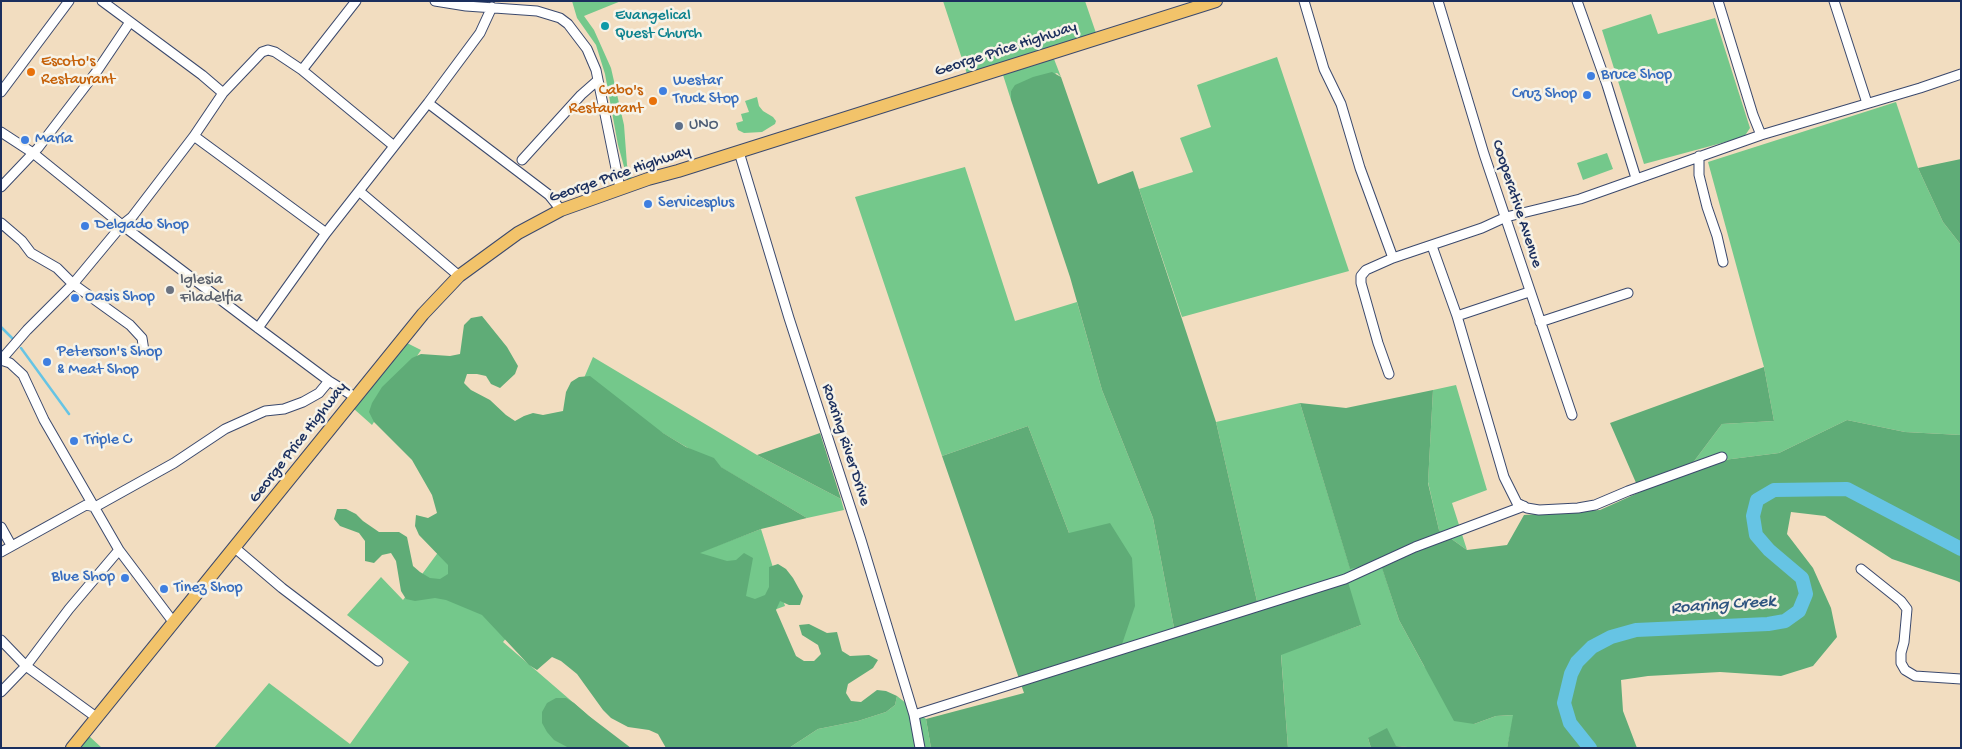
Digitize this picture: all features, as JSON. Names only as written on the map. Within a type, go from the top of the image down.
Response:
[{"type":"highway","name":"George Price Highway","points":[[72,748],[423,314],[460,276],[511,238],[561,210],[620,188],[1216,1]]},
{"type":"street","points":[[1,92],[69,1]]},
{"type":"street","points":[[102,1],[223,93]]},
{"type":"street","points":[[302,70],[356,1]]},
{"type":"street","points":[[435,1],[466,6],[537,11],[564,21],[575,31],[587,49],[598,80],[620,188]]},
{"type":"street","points":[[1304,1],[1324,69],[1341,104],[1360,168],[1393,258]]},
{"type":"street","name":"Cooperative Avenue","points":[[1438,1],[1484,154],[1572,415]]},
{"type":"street","points":[[1577,1],[1607,85],[1636,178]]},
{"type":"street","points":[[1718,1],[1753,115],[1761,135]]},
{"type":"street","points":[[1834,1],[1868,103]]},
{"type":"street","points":[[258,328],[326,233],[428,103],[480,33],[492,7]]},
{"type":"street","points":[[1,187],[33,153],[97,72],[130,22]]},
{"type":"street","points":[[174,623],[119,550],[44,420],[23,375],[10,363],[1,360],[27,330],[73,284],[122,225],[132,217],[194,136],[223,93],[257,56],[268,50],[275,52],[302,70],[394,146]]},
{"type":"street","points":[[1389,374],[1361,283],[1361,276],[1366,270],[1393,258],[1482,228],[1506,217],[1580,199],[1761,135],[1961,74]]},
{"type":"street","points":[[522,160],[580,95],[598,80]]},
{"type":"street","points":[[428,103],[549,196],[561,210]]},
{"type":"street","points":[[1,132],[33,153],[122,225],[258,328],[329,381],[355,397]]},
{"type":"street","points":[[194,136],[326,233]]},
{"type":"street","name":"Roaring River Drive","points":[[739,152],[789,318],[866,557],[914,715],[920,748]]},
{"type":"street","points":[[1699,156],[1699,174],[1723,262]]},
{"type":"street","points":[[360,191],[460,276]]},
{"type":"street","points":[[1,223],[22,241],[31,253],[57,268],[73,284],[138,332],[142,338],[144,351]]},
{"type":"street","points":[[1432,246],[1457,316],[1504,477],[1517,503],[1539,510],[1595,505],[1722,457]]},
{"type":"street","points":[[1457,316],[1529,292]]},
{"type":"street","points":[[1540,322],[1628,292]]},
{"type":"street","points":[[1,552],[86,505],[95,507],[174,463],[225,429],[265,411],[284,409],[303,402],[319,393],[329,381]]},
{"type":"street","points":[[914,715],[1345,579],[1415,547],[1524,506]]},
{"type":"street","points":[[1,527],[11,545]]},
{"type":"street","points":[[235,548],[282,588],[378,661]]},
{"type":"street","points":[[1,692],[26,666],[69,609],[119,550]]},
{"type":"street","points":[[1860,570],[1901,601],[1907,609],[1901,653],[1901,663],[1905,670],[1915,676],[1961,679]]},
{"type":"street","points":[[1,640],[26,666],[96,717]]},
{"type":"green space","points":[[572,1],[621,1],[584,16],[594,30],[611,68],[624,125],[627,165],[632,179],[628,181],[618,145],[605,74],[596,45],[577,18]]},
{"type":"green space","points":[[943,1],[1085,1],[1096,33],[967,74]]},
{"type":"green space","points":[[1651,14],[1658,34],[1715,18],[1750,128],[1744,137],[1644,164],[1602,30]]},
{"type":"green space","points":[[1277,57],[1349,271],[1182,317],[1139,189],[1193,172],[1180,138],[1211,127],[1197,85]]},
{"type":"green space","points":[[1054,59],[1061,77],[1057,73],[1011,91],[1011,100],[1003,75]]},
{"type":"green space","points":[[1052,72],[1061,77],[1098,184],[1133,171],[1216,422],[1259,610],[1348,582],[1361,625],[1281,655],[1288,748],[931,748],[926,719],[1024,693],[942,456],[1028,426],[1069,533],[1110,523],[1132,558],[1135,606],[1120,650],[1175,633],[1153,518],[1102,390],[1070,277],[1011,100],[1011,91],[1015,85],[1033,77]]},
{"type":"green space","points":[[757,97],[759,106],[773,117],[776,121],[775,124],[762,132],[744,133],[738,130],[736,123],[743,121],[741,114],[749,112],[745,101]]},
{"type":"green space","points":[[1896,102],[1918,168],[1943,222],[1961,245],[1961,435],[1905,432],[1847,420],[1779,453],[1692,464],[1722,424],[1774,421],[1764,367],[1708,162]]},
{"type":"green space","points":[[1607,153],[1613,169],[1583,180],[1577,163]]},
{"type":"green space","points":[[1961,159],[1961,245],[1943,222],[1918,168]]},
{"type":"green space","points":[[965,167],[1015,321],[1077,302],[1102,390],[1153,518],[1175,633],[1120,650],[1069,533],[1028,426],[942,456],[855,197]]},
{"type":"green space","points":[[482,316],[507,347],[518,366],[515,374],[500,388],[491,384],[486,376],[477,374],[467,374],[464,383],[471,390],[490,400],[515,421],[533,413],[543,415],[563,411],[566,392],[571,382],[579,377],[590,376],[663,433],[686,447],[714,458],[721,467],[807,518],[761,529],[700,553],[727,561],[736,560],[744,553],[753,558],[746,596],[755,599],[765,595],[769,587],[769,567],[778,564],[786,569],[803,596],[800,605],[789,605],[780,601],[776,610],[796,656],[804,661],[814,661],[821,654],[818,645],[802,635],[799,625],[809,624],[827,633],[837,632],[842,651],[850,656],[869,655],[878,660],[873,668],[848,684],[846,693],[851,701],[861,702],[877,690],[886,691],[897,696],[895,705],[886,712],[858,721],[818,729],[789,748],[666,748],[658,734],[649,730],[628,727],[611,718],[577,674],[561,661],[552,657],[537,670],[529,665],[482,615],[446,600],[435,598],[415,601],[406,599],[401,591],[396,561],[391,553],[382,555],[374,563],[365,561],[365,541],[359,533],[340,526],[334,519],[337,509],[346,509],[356,514],[379,532],[399,532],[407,537],[413,566],[430,578],[440,579],[448,574],[448,565],[419,535],[415,526],[416,515],[428,518],[437,513],[432,495],[412,460],[374,422],[369,412],[382,387],[412,358],[421,354],[450,356],[460,354],[464,325],[471,318]]},
{"type":"green space","points":[[407,343],[421,350],[372,425],[354,409]]},
{"type":"green space","points":[[593,357],[757,455],[841,499],[844,510],[807,518],[581,385]]},
{"type":"green space","points":[[1764,367],[1774,421],[1722,424],[1692,464],[1779,453],[1847,420],[1905,432],[1961,435],[1961,583],[1892,559],[1825,516],[1791,512],[1787,534],[1813,568],[1831,608],[1837,637],[1813,666],[1781,676],[1720,672],[1648,676],[1621,680],[1623,711],[1637,748],[1507,748],[1513,715],[1496,716],[1474,724],[1454,721],[1399,620],[1380,562],[1350,569],[1300,403],[1346,408],[1433,390],[1428,483],[1439,530],[1467,550],[1507,545],[1524,515],[1600,510],[1640,492],[1610,423]]},
{"type":"green space","points":[[1456,385],[1487,490],[1452,503],[1467,550],[1439,530],[1428,482],[1433,390]]},
{"type":"green space","points":[[1300,403],[1350,568],[1380,561],[1399,620],[1424,666],[1474,724],[1496,716],[1514,715],[1507,748],[1419,748],[1396,746],[1368,738],[1371,748],[1288,748],[1281,654],[1361,625],[1259,610],[1216,422]]},
{"type":"green space","points":[[820,433],[841,499],[757,455]]},
{"type":"green space","points":[[761,529],[785,606],[743,621],[674,562]]},
{"type":"green space","points":[[445,543],[525,616],[503,642],[626,748],[214,748],[269,683],[350,744],[409,662],[347,615],[381,577],[403,600]]},
{"type":"green space","points":[[897,696],[926,719],[931,748],[789,748],[818,729],[858,721],[886,712],[895,705]]},
{"type":"green space","points":[[556,698],[566,698],[574,703],[631,748],[569,748],[554,740],[542,723],[542,712],[547,703]]},
{"type":"green space","points":[[1387,728],[1396,746],[1419,748],[1371,748],[1368,738]]},
{"type":"green space","points":[[89,736],[102,748],[80,748]]},
{"type":"waterway","points":[[1,327],[13,339]]},
{"type":"waterway","points":[[21,348],[69,414]]},
{"type":"waterway","name":"Roaring Creek","points":[[1590,748],[1570,723],[1564,703],[1571,674],[1577,662],[1592,647],[1611,637],[1636,630],[1768,624],[1785,621],[1799,611],[1806,594],[1802,578],[1769,550],[1756,535],[1753,516],[1757,500],[1774,490],[1847,489],[1961,549]]},
{"type":"place","name":"Evangelical Quest Church","points":[[605,26]]},
{"type":"place","name":"Escoto's Restaurant","points":[[31,72]]},
{"type":"place","name":"Bruce Shop","points":[[1591,76]]},
{"type":"place","name":"Westar Truck Stop","points":[[663,91]]},
{"type":"place","name":"Cruz Shop","points":[[1587,95]]},
{"type":"place","name":"Cabo's Restaurant","points":[[653,101]]},
{"type":"place","name":"UNO","points":[[679,126]]},
{"type":"place","name":"María","points":[[25,140]]},
{"type":"place","name":"Servicesplus","points":[[648,204]]},
{"type":"place","name":"Delgado Shop","points":[[85,226]]},
{"type":"place","name":"Iglesia Filadelfia","points":[[170,290]]},
{"type":"place","name":"Oasis Shop","points":[[75,298]]},
{"type":"place","name":"Peterson's Shop & Meat Shop","points":[[47,362]]},
{"type":"place","name":"Triple C","points":[[74,441]]},
{"type":"place","name":"Blue Shop","points":[[125,578]]},
{"type":"place","name":"Tinez Shop","points":[[164,589]]}]
